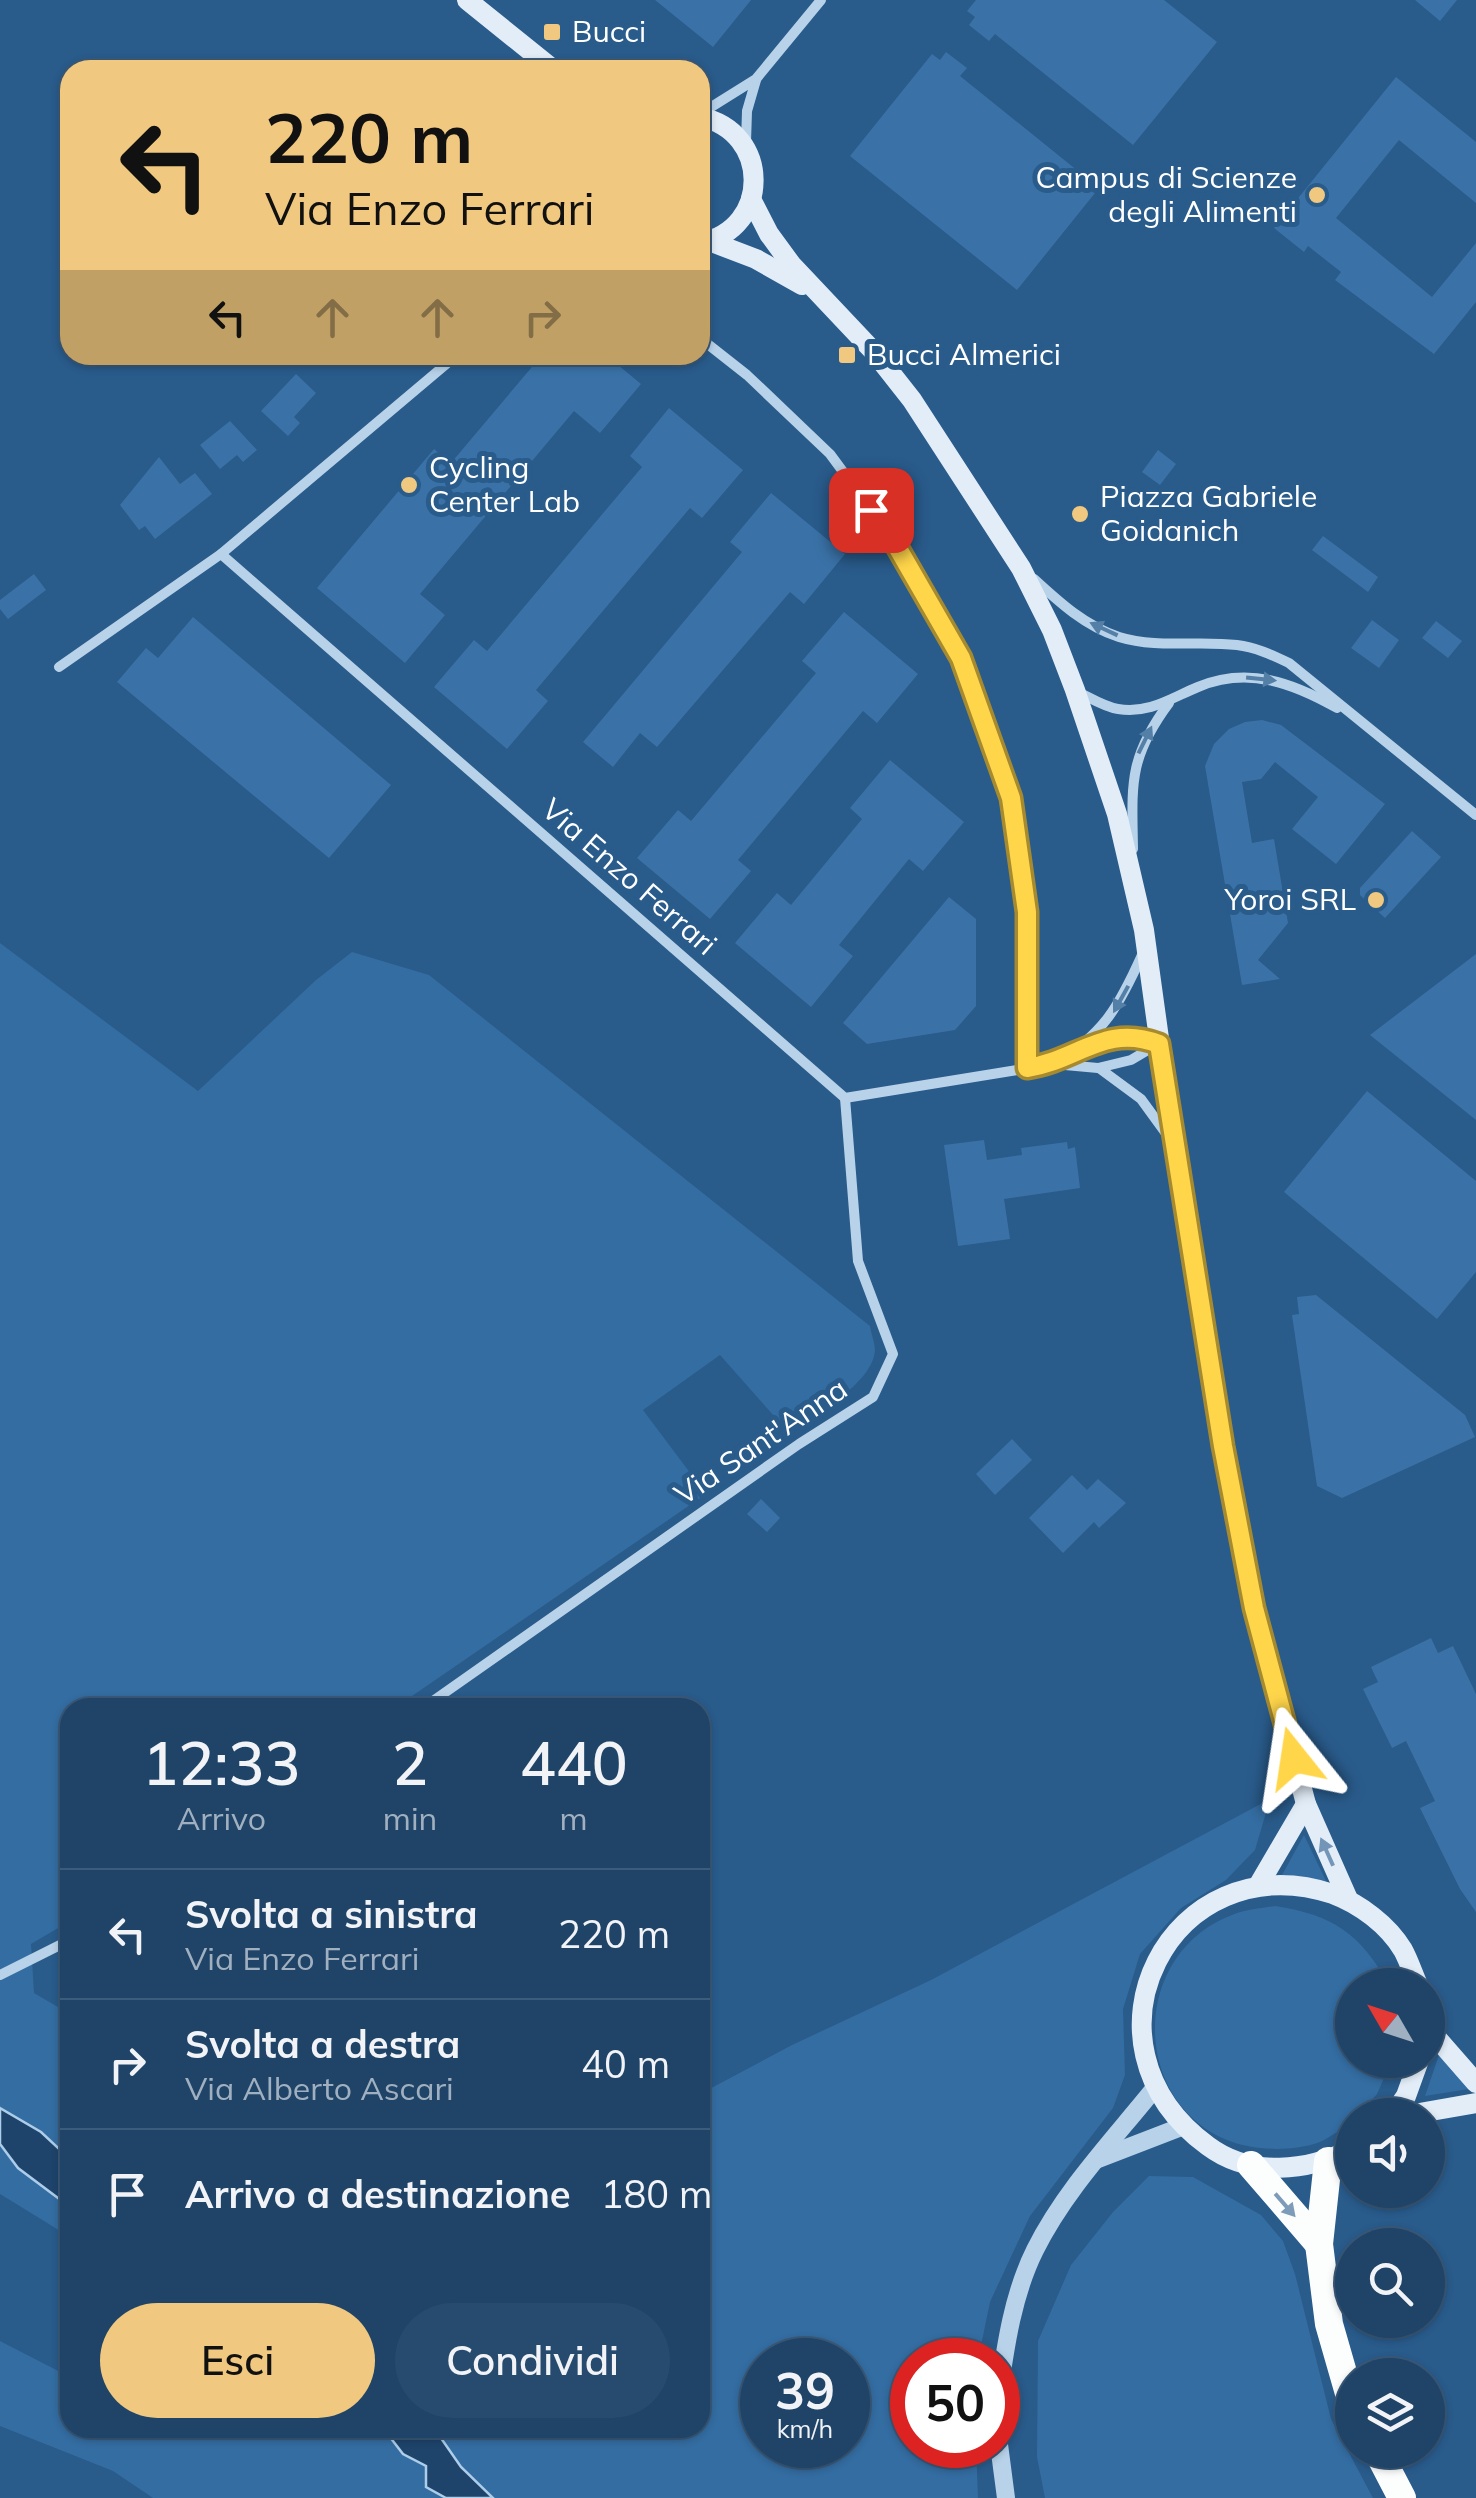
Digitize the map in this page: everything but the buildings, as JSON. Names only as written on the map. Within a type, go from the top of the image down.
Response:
[{"type":"highway","points":[[1251,2166],[1320,2244]]},
{"type":"highway","points":[[1335,2177],[1320,2244],[1328,2324],[1338,2358]]},
{"type":"highway","points":[[1386,2468],[1402,2498]]},
{"type":"main road","points":[[467,0],[542,60]]},
{"type":"main road","points":[[710,119],[724,125],[746,147],[754,182],[742,218],[727,232],[710,240]]},
{"type":"main road","points":[[751,199],[769,234],[820,297],[876,353],[912,400],[1021,568],[1052,630],[1075,690],[1116,814],[1145,938],[1174,1146],[1254,1608],[1306,1804],[1348,1900]]},
{"type":"main road","points":[[710,244],[756,258],[820,297]]},
{"type":"main road","points":[[1258,1886],[1306,1804]]},
{"type":"main road","points":[[1335,2156],[1290,2169],[1251,2166],[1218,2154],[1181,2127],[1154,2088],[1145,2063],[1141,2036],[1145,1992],[1163,1950],[1183,1925],[1232,1893],[1258,1886],[1306,1886],[1348,1900],[1378,1920],[1402,1949],[1410,1968]]},
{"type":"main road","points":[[1445,2048],[1476,2084]]},
{"type":"main road","points":[[1445,2108],[1476,2103]]},
{"type":"street","points":[[710,109],[756,79],[821,0]]},
{"type":"street","points":[[746,147],[748,111],[756,79]]},
{"type":"street","points":[[710,346],[747,375],[830,454],[892,538],[961,658],[1011,798],[1027,912],[1027,1068]]},
{"type":"street","points":[[59,667],[221,554],[445,365]]},
{"type":"street","name":"Via Enzo Ferrari","points":[[221,554],[845,1098]]},
{"type":"street","points":[[1021,568],[1065,607],[1118,637],[1174,645],[1236,645],[1274,656],[1300,671],[1476,816]]},
{"type":"street","points":[[1075,690],[1116,709],[1138,710],[1169,703],[1224,678],[1255,677],[1294,685],[1359,721]]},
{"type":"street","points":[[1054,1064],[1085,1045],[1118,1006],[1145,938],[1132,853],[1132,782],[1140,748],[1169,703]]},
{"type":"street","points":[[1085,1045],[1125,1036],[1159,1044]]},
{"type":"street","points":[[845,1098],[1054,1064],[1098,1068],[1132,1060],[1159,1044]]},
{"type":"street","points":[[1098,1068],[1141,1099],[1174,1146]]},
{"type":"street","name":"Via Sant'Anna","points":[[437,1698],[799,1444],[874,1397],[893,1354],[858,1261],[845,1098]]},
{"type":"street","points":[[0,1975],[60,1945]]},
{"type":"street","points":[[1007,2338],[1034,2253],[1064,2200],[1154,2088]]},
{"type":"street","points":[[1097,2160],[1181,2127]]},
{"type":"street","points":[[1002,2468],[1006,2498]]},
{"type":"shaded area","points":[[0,943],[198,1091],[316,980],[352,952],[429,975],[870,1326],[875,1350],[872,1363],[853,1387],[788,1432],[720,1355],[643,1410],[706,1494],[409,1698],[60,1698],[60,1927],[31,1944],[34,1993],[60,2008],[60,2150],[41,2132],[0,2108]]},
{"type":"shaded area","points":[[1270,1799],[1255,1850],[1226,1880],[1181,1908],[1140,1954],[1123,2009],[1125,2075],[1113,2108],[1030,2216],[990,2302],[983,2338],[890,2338],[890,2468],[977,2468],[978,2498],[493,2498],[461,2467],[441,2438],[710,2438],[710,2089],[792,2045],[931,1980]]},
{"type":"shaded area","points":[[1304,1835],[1326,1881],[1282,1875]]},
{"type":"shaded area","points":[[1275,1906],[1329,1921],[1355,1940],[1379,1968],[1335,1968],[1335,2078],[1384,2078],[1374,2098],[1335,2098],[1335,2133],[1305,2146],[1260,2148],[1217,2136],[1186,2111],[1165,2078],[1156,2041],[1158,2002],[1172,1965],[1198,1934],[1237,1913]]},
{"type":"shaded area","points":[[1445,2058],[1469,2089],[1425,2096],[1431,2078],[1445,2078]]},
{"type":"shaded area","points":[[0,2108],[41,2132],[60,2150],[60,2200],[18,2168],[0,2144]]},
{"type":"shaded area","points":[[0,2144],[18,2168],[60,2200],[60,2231],[0,2194]]},
{"type":"shaded area","points":[[1149,2176],[1193,2177],[1261,2215],[1283,2241],[1295,2274],[1335,2427],[1335,2468],[1357,2468],[1373,2498],[1045,2498],[1037,2457],[1038,2341],[1071,2265],[1113,2212]]},
{"type":"shaded area","points":[[0,2341],[60,2372],[60,2438],[391,2438],[403,2454],[426,2466],[426,2487],[446,2498],[153,2498],[113,2471],[0,2426]]},
{"type":"shaded area","points":[[391,2438],[441,2438],[461,2467],[493,2498],[446,2498],[426,2487],[426,2466],[403,2454]]},
{"type":"place","name":"Bucci","points":[[552,32]]},
{"type":"place","name":"Campus di Scienze degli Alimenti","points":[[1317,195]]},
{"type":"place","name":"Bucci Almerici","points":[[847,355]]},
{"type":"place","name":"Cycling Center Lab","points":[[409,485]]},
{"type":"place","name":"Piazza Gabriele Goidanich","points":[[1080,514]]},
{"type":"place","name":"Yoroi SRL","points":[[1376,900]]},
{"type":"route","points":[[871,510],[892,538],[961,658],[1011,798],[1027,912],[1027,1068],[1054,1064],[1085,1045],[1125,1036],[1159,1044],[1223,1446],[1254,1608],[1294,1758]]}]
